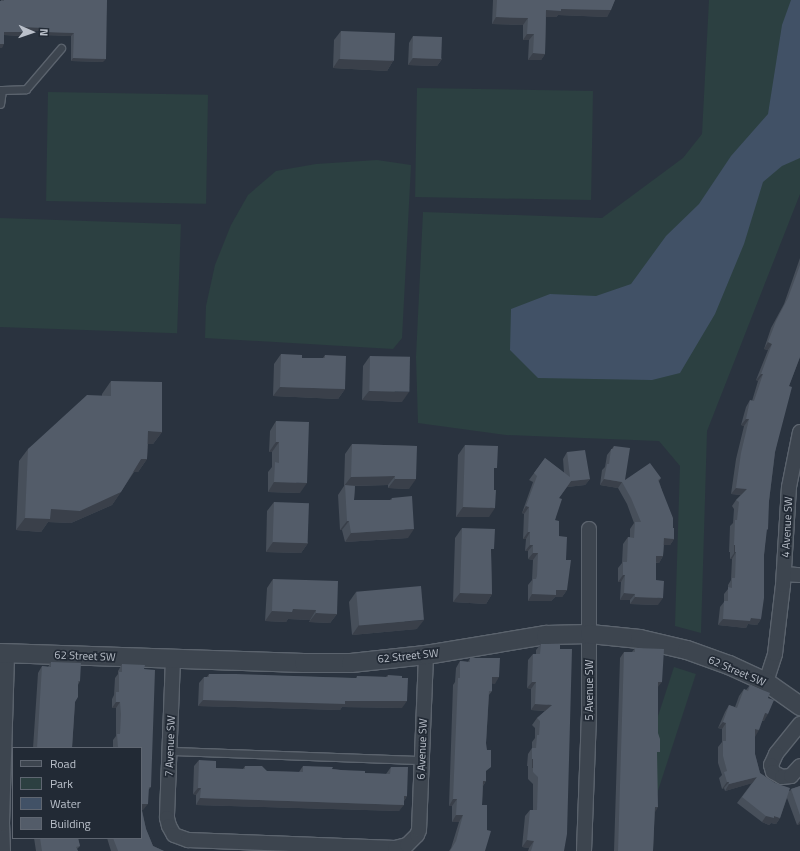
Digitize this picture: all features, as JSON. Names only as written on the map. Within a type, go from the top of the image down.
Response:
[{"type":"street","name":"4 Avenue SW","points":[[766,682],[775,654],[784,574],[789,487],[800,432]]},
{"type":"street","name":"5 Avenue SW","points":[[584,851],[589,713],[589,529]]},
{"type":"street","points":[[784,574],[800,575]]},
{"type":"street","name":"62 Street SW","points":[[4,653],[343,663],[426,655],[546,635],[590,634],[640,640],[687,650],[729,665],[766,682],[800,706]]},
{"type":"street","points":[[3,851],[4,653]]},
{"type":"street","name":"6 Avenue SW","points":[[412,841],[419,830],[426,655]]},
{"type":"street","name":"7 Avenue SW","points":[[173,659],[167,818],[172,833],[180,839],[188,840],[395,848],[402,848],[412,841]]},
{"type":"street","points":[[800,724],[776,754],[771,765],[773,772],[782,778],[791,776],[800,766]]},
{"type":"lane","points":[[0,104],[1,90],[26,89],[61,48]]},
{"type":"lane","points":[[170,751],[421,760]]},
{"type":"green space","points":[[709,0],[800,0],[800,194],[707,431],[701,633],[675,626],[680,466],[659,441],[506,435],[418,423],[416,357],[423,212],[602,218],[683,158],[702,134]]},
{"type":"green space","points":[[417,88],[593,91],[591,200],[415,197]]},
{"type":"green space","points":[[48,92],[208,95],[206,204],[46,201]]},
{"type":"green space","points":[[377,160],[411,165],[402,338],[393,349],[205,338],[206,306],[215,265],[231,225],[248,195],[276,171],[316,164]]},
{"type":"green space","points":[[0,218],[181,224],[177,333],[0,327]]},
{"type":"green space","points":[[674,667],[696,674],[639,849],[617,842]]},
{"type":"water","points":[[791,0],[800,0],[800,158],[782,166],[763,182],[744,244],[715,314],[680,373],[652,380],[538,378],[510,350],[511,309],[550,294],[596,296],[631,284],[666,236],[699,204],[731,156],[768,114],[782,25]]},
{"type":"building","points":[[107,0],[106,59],[73,58],[74,33],[46,32],[46,28],[23,27],[23,32],[4,32],[4,44],[0,44],[0,1]]},
{"type":"building","points":[[497,0],[615,0],[611,10],[546,10],[545,54],[533,53],[534,34],[527,34],[528,18],[496,17]]},
{"type":"building","points":[[341,31],[395,33],[394,61],[340,59]]},
{"type":"building","points":[[413,36],[442,37],[441,59],[412,58]]},
{"type":"building","points":[[800,265],[800,357],[789,386],[792,387],[775,452],[769,501],[768,530],[767,529],[764,555],[764,598],[761,619],[751,618],[750,621],[723,619],[724,601],[728,601],[728,587],[732,588],[732,578],[735,578],[735,520],[737,520],[739,502],[736,500],[747,489],[736,488],[741,453],[749,419],[746,419],[750,400],[754,401],[763,374],[761,374],[772,344],[768,342],[776,321],[788,298]]},
{"type":"building","points":[[281,354],[302,355],[302,358],[325,358],[325,355],[346,356],[345,389],[280,387]]},
{"type":"building","points":[[370,356],[410,357],[409,392],[369,391]]},
{"type":"building","points":[[111,381],[162,382],[162,432],[148,431],[147,459],[141,459],[121,492],[80,511],[51,509],[50,519],[25,518],[28,449],[87,395],[111,396]]},
{"type":"building","points":[[276,421],[309,422],[307,483],[274,482],[275,462],[279,463],[279,442],[276,442]]},
{"type":"building","points":[[352,444],[417,446],[416,479],[395,479],[395,476],[351,477]]},
{"type":"building","points":[[465,445],[498,446],[497,468],[494,468],[494,490],[496,490],[495,508],[463,507]]},
{"type":"building","points":[[614,446],[630,448],[625,480],[650,463],[661,478],[658,480],[673,518],[674,528],[674,539],[664,538],[663,556],[656,556],[656,580],[664,581],[663,598],[635,597],[635,594],[624,593],[625,575],[623,575],[623,562],[627,562],[628,537],[634,538],[635,522],[641,522],[631,498],[622,482],[604,479],[607,464],[609,464],[611,449],[613,449]]},
{"type":"building","points":[[585,450],[590,479],[571,481],[559,498],[562,499],[555,520],[559,521],[559,536],[567,537],[566,560],[571,560],[567,590],[556,590],[556,595],[532,594],[533,579],[536,579],[537,576],[538,553],[533,553],[533,545],[530,545],[530,532],[528,532],[529,507],[526,506],[537,476],[534,473],[545,458],[570,477],[567,452]]},
{"type":"building","points":[[345,485],[355,486],[354,500],[392,500],[392,498],[412,496],[414,529],[351,533],[349,521],[347,521]]},
{"type":"building","points":[[274,502],[309,503],[308,543],[273,542]]},
{"type":"building","points":[[462,528],[495,529],[494,549],[491,549],[492,594],[460,593]]},
{"type":"building","points":[[273,579],[338,581],[337,614],[316,613],[316,610],[293,609],[292,612],[272,611]]},
{"type":"building","points":[[421,586],[424,620],[359,626],[356,592]]},
{"type":"building","points":[[541,644],[560,644],[560,649],[572,649],[567,834],[564,851],[531,851],[534,841],[527,840],[530,810],[537,810],[538,777],[533,772],[532,748],[536,748],[537,735],[539,735],[540,721],[537,718],[552,705],[535,704],[536,682],[532,682],[533,654],[540,654]]},
{"type":"building","points":[[635,648],[664,649],[662,682],[658,682],[658,733],[660,739],[660,752],[657,752],[658,807],[655,807],[653,851],[618,851],[624,652],[635,652]]},
{"type":"building","points":[[470,658],[500,658],[499,677],[492,677],[492,691],[489,691],[486,743],[487,750],[491,750],[491,767],[486,771],[486,781],[483,781],[482,805],[487,805],[487,830],[491,831],[485,851],[450,851],[456,841],[463,815],[456,815],[457,799],[453,799],[458,678],[460,678],[460,661],[470,662]]},
{"type":"building","points":[[51,662],[81,663],[80,681],[78,681],[78,697],[75,702],[72,747],[37,747],[42,666],[51,667]]},
{"type":"building","points":[[122,664],[145,665],[144,669],[155,670],[151,787],[149,787],[148,804],[142,804],[142,747],[118,747],[117,734],[120,734],[121,714],[120,702],[116,702],[116,692],[119,692],[119,672],[122,672]]},
{"type":"building","points":[[209,674],[352,678],[357,678],[357,676],[402,676],[402,678],[408,678],[407,701],[345,701],[345,704],[203,700],[204,677],[209,677]]},
{"type":"building","points":[[750,685],[770,693],[768,698],[774,700],[768,714],[765,713],[759,730],[755,729],[755,754],[760,773],[775,783],[790,788],[780,818],[766,816],[742,797],[757,777],[729,784],[724,772],[727,771],[723,756],[723,741],[726,741],[726,723],[723,722],[729,705],[737,708],[744,689],[748,691]]},
{"type":"building","points":[[199,760],[216,761],[216,768],[245,769],[245,766],[262,766],[267,771],[303,772],[303,766],[333,767],[332,769],[390,774],[391,767],[408,767],[407,796],[404,796],[404,805],[200,798],[201,788],[198,788]]},
{"type":"building","points":[[800,786],[800,815],[791,789]]},
{"type":"building","points":[[142,811],[146,829],[153,846],[164,851],[118,851],[113,839],[142,839]]},
{"type":"building","points":[[40,839],[78,839],[80,846],[76,847],[78,851],[42,851]]}]
